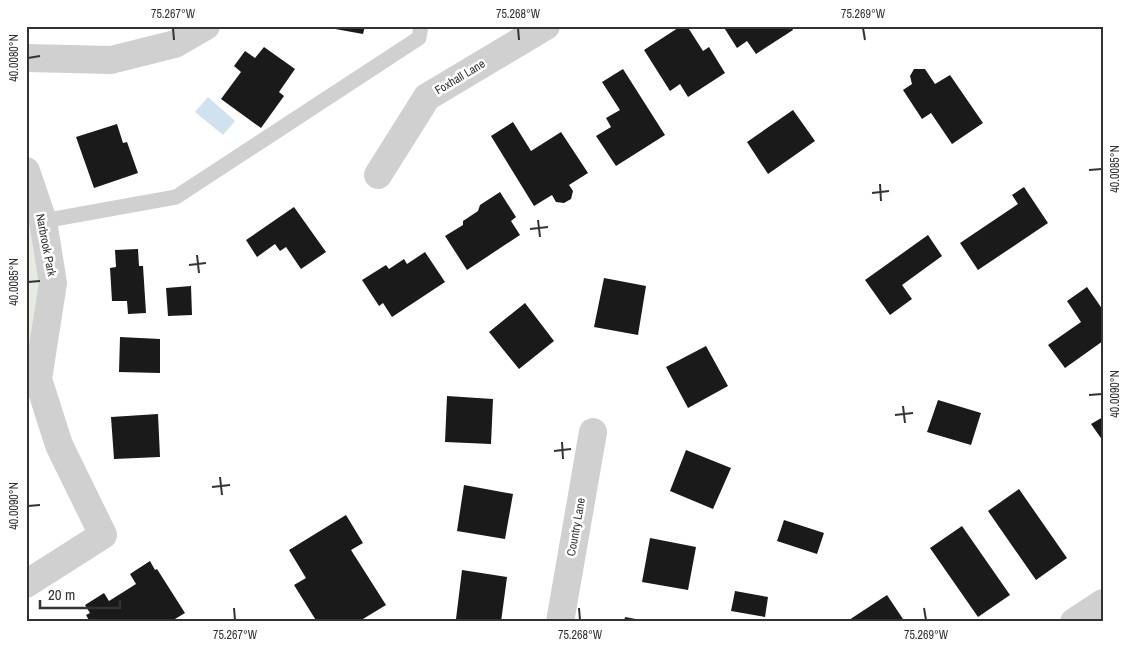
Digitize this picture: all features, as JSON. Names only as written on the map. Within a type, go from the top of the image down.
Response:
[{"type":"street","points":[[26,58],[111,60],[175,44],[206,26]]},
{"type":"street","name":"Foxhall Lane","points":[[378,175],[427,97],[546,26]]},
{"type":"street","name":"Narbrook Park","points":[[26,170],[43,221],[54,283],[32,371],[59,445],[103,535],[26,584]]},
{"type":"street","name":"Country Lane","points":[[560,622],[593,432]]},
{"type":"street","points":[[1074,622],[1103,602]]},
{"type":"lane","points":[[43,221],[176,197],[419,38],[421,26]]},
{"type":"shaded area","points":[[26,171],[53,283],[26,363]]},
{"type":"water","points":[[208,97],[235,121],[223,135],[195,112]]},
{"type":"building","points":[[324,26],[365,26],[363,34]]},
{"type":"building","points":[[681,26],[687,26],[703,51],[709,47],[725,73],[688,97],[680,84],[670,91],[644,50]]},
{"type":"building","points":[[723,26],[791,26],[793,30],[756,54],[747,41],[737,48]]},
{"type":"building","points":[[264,47],[295,69],[279,92],[284,96],[261,128],[221,99],[241,72],[234,66],[245,51],[255,58]]},
{"type":"building","points":[[623,69],[665,135],[616,166],[596,136],[611,127],[606,118],[620,110],[602,82]]},
{"type":"building","points":[[914,69],[925,69],[935,84],[950,75],[983,123],[952,144],[931,113],[922,119],[903,90],[912,84],[910,76]]},
{"type":"building","points":[[793,110],[815,141],[768,174],[747,142]]},
{"type":"building","points":[[513,122],[531,151],[561,132],[588,173],[569,185],[573,191],[571,199],[564,203],[556,202],[552,195],[534,206],[491,136]]},
{"type":"building","points":[[117,124],[123,143],[127,142],[138,173],[94,188],[76,137]]},
{"type":"building","points":[[1024,187],[1048,223],[978,270],[960,243],[1018,204],[1012,195]]},
{"type":"building","points":[[500,192],[516,217],[511,221],[520,235],[467,270],[445,236],[463,225],[463,221],[478,211],[480,205]]},
{"type":"building","points":[[294,207],[326,252],[301,269],[286,247],[280,251],[275,244],[257,257],[246,240]]},
{"type":"building","points":[[928,235],[942,256],[902,285],[912,299],[890,315],[865,280]]},
{"type":"building","points":[[138,249],[139,266],[143,266],[146,313],[128,314],[127,301],[112,301],[110,268],[116,267],[115,250]]},
{"type":"building","points":[[425,252],[445,282],[392,317],[383,303],[379,306],[362,280],[386,265],[389,269],[404,259],[407,264]]},
{"type":"building","points":[[604,278],[646,286],[638,335],[594,327]]},
{"type":"building","points":[[191,286],[192,315],[168,316],[166,288]]},
{"type":"building","points":[[1087,287],[1103,310],[1103,341],[1065,368],[1048,345],[1081,322],[1067,301]]},
{"type":"building","points":[[525,303],[554,341],[519,369],[489,332]]},
{"type":"building","points":[[120,337],[160,339],[160,373],[119,372]]},
{"type":"building","points":[[706,346],[728,386],[688,408],[666,367]]},
{"type":"building","points":[[447,396],[493,399],[491,444],[445,442]]},
{"type":"building","points":[[938,400],[981,413],[971,445],[927,432]]},
{"type":"building","points":[[158,414],[160,457],[114,459],[111,417]]},
{"type":"building","points":[[1103,417],[1103,441],[1091,424]]},
{"type":"building","points":[[686,450],[731,468],[713,509],[670,491]]},
{"type":"building","points":[[464,485],[513,494],[505,539],[457,531]]},
{"type":"building","points":[[1019,489],[1067,558],[1036,580],[988,511]]},
{"type":"building","points":[[346,515],[363,543],[351,550],[386,605],[358,622],[317,622],[294,585],[306,578],[289,550]]},
{"type":"building","points":[[784,520],[824,533],[817,554],[777,541]]},
{"type":"building","points":[[962,526],[1010,595],[978,617],[930,548]]},
{"type":"building","points":[[650,538],[696,547],[688,590],[642,582]]},
{"type":"building","points":[[150,561],[185,613],[175,619],[177,622],[90,622],[86,615],[90,613],[85,605],[104,593],[109,601],[136,584],[130,574]]},
{"type":"building","points":[[462,570],[507,577],[501,622],[456,619]]},
{"type":"building","points":[[735,591],[768,597],[765,617],[731,611]]},
{"type":"building","points":[[887,595],[905,622],[849,622],[849,620]]},
{"type":"building","points":[[625,617],[646,621],[646,622],[624,622]]}]
